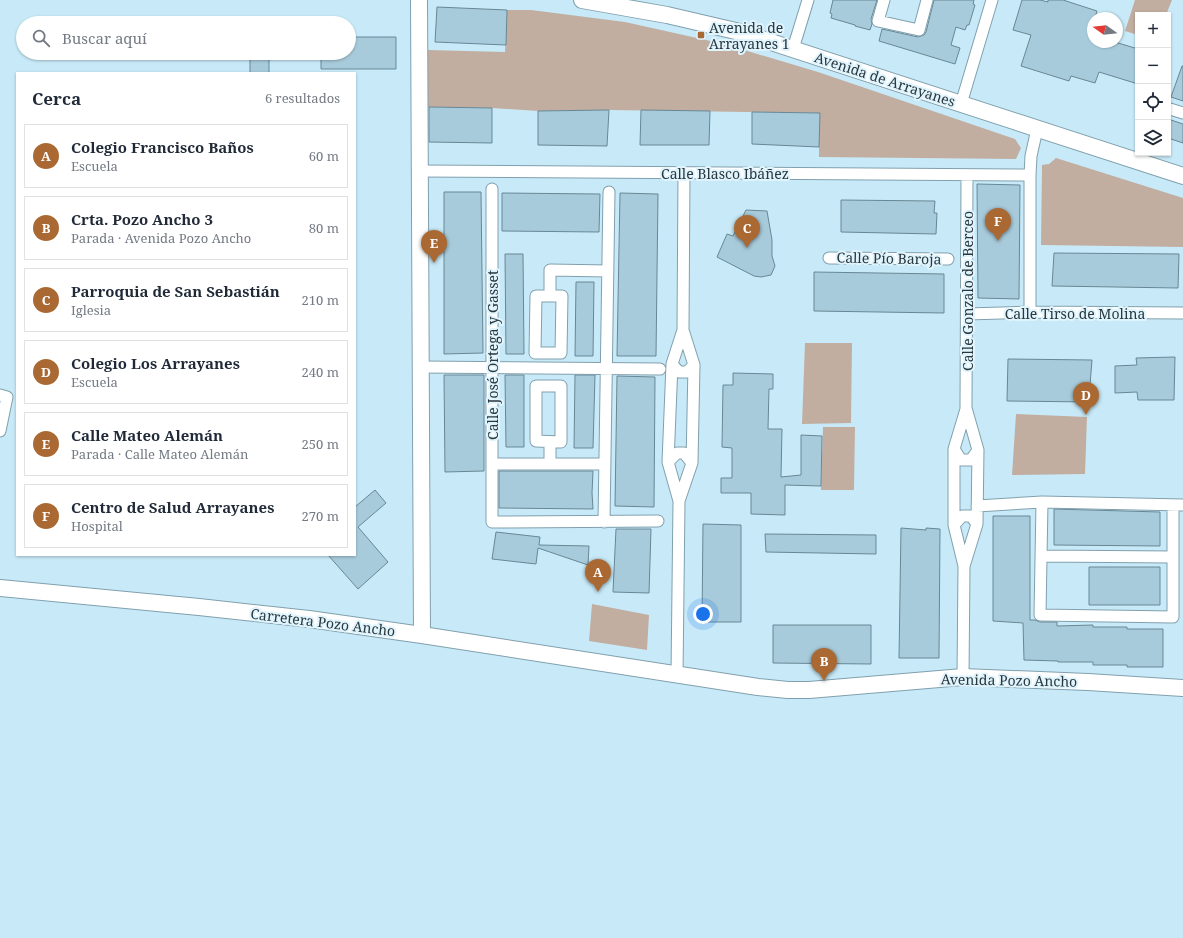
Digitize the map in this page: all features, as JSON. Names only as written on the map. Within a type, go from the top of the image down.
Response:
[{"type":"street","points":[[419,0],[422,635]]},
{"type":"street","points":[[793,49],[808,0]]},
{"type":"street","points":[[884,0],[878,21],[919,30],[927,0]]},
{"type":"street","points":[[961,104],[992,0]]},
{"type":"street","name":"Avenida de Arrayanes","points":[[590,1],[630,4],[740,32],[1183,176]]},
{"type":"street","points":[[1171,109],[1183,113]]},
{"type":"street","points":[[1030,312],[1030,175],[1031,156],[1037,129]]},
{"type":"street","name":"Calle Blasco Ibáñez","points":[[419,171],[1030,175]]},
{"type":"street","points":[[677,675],[679,501],[668,462],[672,364],[683,330],[684,173]]},
{"type":"street","name":"Calle Gonzalo de Berceo","points":[[962,677],[964,566],[954,525],[954,449],[966,408],[967,175]]},
{"type":"street","name":"Calle José Ortega y Gasset","points":[[492,188],[492,522],[604,522]]},
{"type":"street","points":[[609,192],[604,522],[658,521]]},
{"type":"street","name":"Calle Pío Baroja","points":[[829,258],[948,259]]},
{"type":"street","points":[[550,296],[550,270],[608,271]]},
{"type":"street","points":[[536,296],[550,296],[562,296],[561,353],[535,353],[536,296]]},
{"type":"street","name":"Calle Tirso de Molina","points":[[967,314],[1030,312],[1183,313]]},
{"type":"street","points":[[679,501],[692,463],[694,365],[683,330]]},
{"type":"street","points":[[550,353],[550,386]]},
{"type":"street","points":[[672,364],[679,372],[687,372],[694,365]]},
{"type":"street","points":[[420,367],[660,369]]},
{"type":"street","points":[[536,386],[550,386],[561,386],[561,442],[536,442],[536,386]]},
{"type":"street","points":[[0,431],[3,396]]},
{"type":"street","name":"Calle Gonzalo de Berceo","points":[[964,566],[977,524],[978,450],[966,408]]},
{"type":"street","points":[[550,442],[550,464]]},
{"type":"street","points":[[954,449],[961,460],[971,460],[978,450]]},
{"type":"street","points":[[668,462],[677,452],[684,453],[692,463]]},
{"type":"street","points":[[492,464],[605,464]]},
{"type":"street","points":[[977,506],[1042,502],[1178,505],[1173,557],[1173,617],[1040,615],[1042,502]]},
{"type":"street","points":[[954,525],[962,516],[972,516],[977,524]]},
{"type":"street","points":[[1041,556],[1173,557]]},
{"type":"street","name":"Carretera Pozo Ancho","points":[[0,588],[309,619],[644,670]]},
{"type":"street","name":"Avenida Pozo Ancho","points":[[644,670],[788,690],[809,690],[962,677],[1088,682],[1183,688]]},
{"type":"shaded area","points":[[1135,0],[1172,0],[1167,12],[1135,12],[1135,34],[1125,31]]},
{"type":"shaded area","points":[[507,10],[531,10],[625,22],[724,44],[818,72],[1015,139],[1021,148],[1016,159],[819,157],[819,113],[609,110],[538,111],[492,108],[428,107],[428,50],[505,52]]},
{"type":"shaded area","points":[[1056,158],[1183,198],[1183,247],[1041,245],[1042,165],[1049,164]]},
{"type":"shaded area","points":[[805,343],[852,343],[851,423],[802,424]]},
{"type":"shaded area","points":[[1016,414],[1087,417],[1085,474],[1012,475]]},
{"type":"shaded area","points":[[823,427],[855,427],[854,490],[821,490]]},
{"type":"shaded area","points":[[592,604],[649,615],[647,650],[589,641]]},
{"type":"building","points":[[833,0],[877,0],[871,19],[872,24],[870,30],[831,18],[832,14],[830,13]]},
{"type":"building","points":[[934,0],[974,0],[973,4],[975,5],[969,25],[967,25],[965,30],[956,27],[951,45],[960,48],[955,64],[879,41],[882,29],[918,37],[924,35]]},
{"type":"building","points":[[1022,0],[1040,0],[1048,2],[1048,0],[1063,0],[1097,11],[1087,12],[1087,48],[1123,48],[1123,44],[1135,48],[1135,83],[1099,72],[1095,83],[1071,76],[1069,81],[1021,66],[1031,35],[1013,30]]},
{"type":"building","points":[[437,7],[507,10],[506,45],[435,42]]},
{"type":"building","points":[[356,37],[396,37],[396,69],[321,69],[321,60],[356,60]]},
{"type":"building","points":[[250,60],[269,60],[269,72],[250,72]]},
{"type":"building","points":[[1182,66],[1183,66],[1183,101],[1171,97]]},
{"type":"building","points":[[429,107],[492,108],[492,143],[429,142]]},
{"type":"building","points":[[609,110],[607,146],[538,145],[538,111]]},
{"type":"building","points":[[641,110],[710,111],[709,145],[640,145]]},
{"type":"building","points":[[752,112],[820,113],[819,147],[752,144]]},
{"type":"building","points":[[1171,120],[1183,124],[1183,143],[1171,139]]},
{"type":"building","points":[[977,184],[1020,185],[1019,299],[978,298]]},
{"type":"building","points":[[444,192],[481,192],[483,353],[444,354]]},
{"type":"building","points":[[502,193],[600,194],[599,232],[502,231]]},
{"type":"building","points":[[620,193],[658,194],[656,356],[617,356]]},
{"type":"building","points":[[841,200],[935,201],[934,213],[937,213],[936,234],[841,232]]},
{"type":"building","points":[[746,210],[767,211],[772,240],[772,256],[775,266],[771,275],[761,277],[754,276],[717,257],[727,234],[733,236]]},
{"type":"building","points":[[1054,253],[1179,254],[1178,288],[1052,286]]},
{"type":"building","points":[[505,254],[523,254],[524,354],[506,354]]},
{"type":"building","points":[[814,272],[944,274],[944,313],[814,311]]},
{"type":"building","points":[[576,282],[594,282],[593,356],[575,356]]},
{"type":"building","points":[[1175,357],[1174,400],[1138,400],[1137,392],[1115,393],[1115,366],[1137,365],[1136,358]]},
{"type":"building","points":[[1008,359],[1092,360],[1090,402],[1007,401]]},
{"type":"building","points":[[733,373],[773,374],[773,389],[769,389],[768,429],[782,429],[781,477],[801,475],[801,435],[822,436],[821,486],[785,485],[785,515],[751,514],[751,493],[721,493],[721,478],[732,478],[732,448],[722,447],[723,385],[733,385]]},
{"type":"building","points":[[444,375],[484,375],[484,471],[445,472]]},
{"type":"building","points":[[505,375],[524,375],[524,447],[506,447]]},
{"type":"building","points":[[575,375],[595,375],[593,448],[574,448]]},
{"type":"building","points":[[617,376],[655,377],[654,507],[615,506]]},
{"type":"building","points":[[499,471],[593,471],[593,509],[499,508]]},
{"type":"building","points":[[375,490],[386,503],[358,527],[388,562],[358,589],[329,556],[356,556],[356,506]]},
{"type":"building","points":[[1054,509],[1160,512],[1160,546],[1054,545]]},
{"type":"building","points":[[993,516],[1030,516],[1030,620],[1040,622],[1057,622],[1057,626],[1093,625],[1093,627],[1127,627],[1127,629],[1163,629],[1163,667],[1127,667],[1127,665],[1093,665],[1093,662],[1024,660],[1023,623],[993,621]]},
{"type":"building","points":[[703,524],[741,525],[741,622],[702,622]]},
{"type":"building","points":[[901,528],[926,530],[926,528],[940,529],[939,658],[899,658]]},
{"type":"building","points":[[616,529],[651,529],[649,593],[613,592]]},
{"type":"building","points":[[496,532],[540,537],[539,545],[589,546],[588,565],[538,548],[536,564],[492,559]]},
{"type":"building","points":[[765,534],[876,535],[876,554],[766,552]]},
{"type":"building","points":[[1089,567],[1160,567],[1160,605],[1089,605]]},
{"type":"building","points":[[773,625],[871,625],[871,664],[773,663]]},
{"type":"place","name":"Avenida de Arrayanes 1","points":[[701,35]]},
{"type":"place","name":"Centro de Salud Arrayanes","points":[[998,241]]},
{"type":"place","name":"Parroquia de San Sebastián","points":[[747,248]]},
{"type":"place","name":"Calle Mateo Alemán","points":[[434,263]]},
{"type":"place","name":"Colegio Los Arrayanes","points":[[1086,415]]},
{"type":"place","name":"Colegio Francisco Baños","points":[[598,592]]},
{"type":"place","name":"Crta. Pozo Ancho 3","points":[[824,681]]}]
